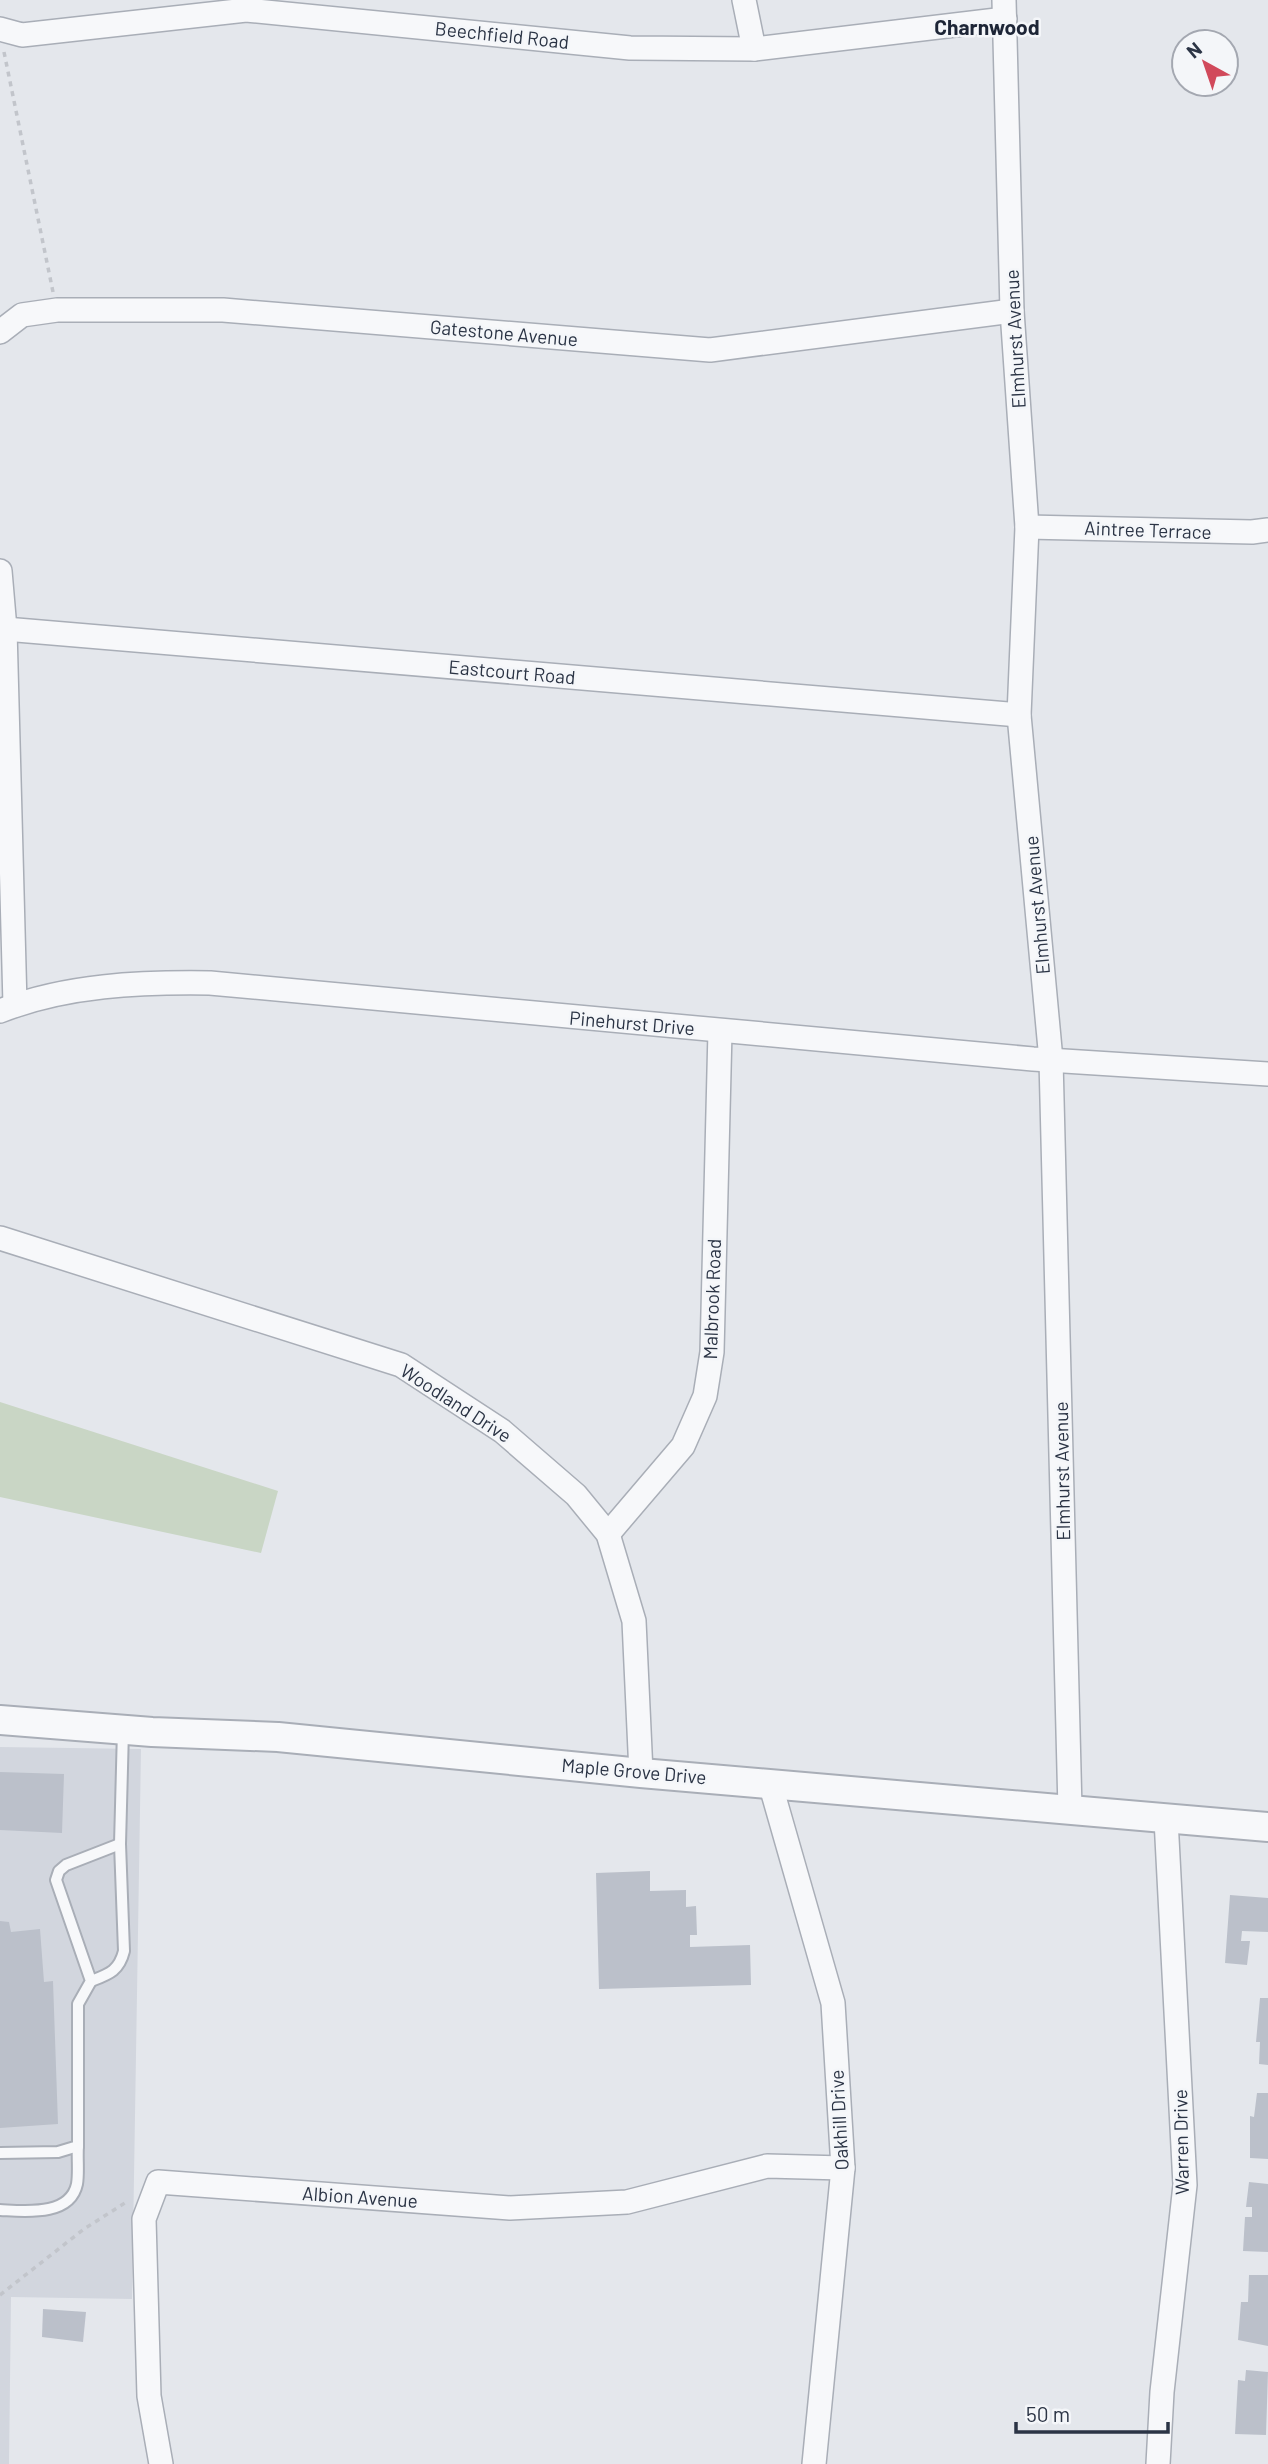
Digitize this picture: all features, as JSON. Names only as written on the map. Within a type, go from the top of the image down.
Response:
[{"type":"street","points":[[744,0],[754,49]]},
{"type":"street","name":"Beechfield Road","points":[[0,29],[22,35],[246,10],[630,48],[754,49],[1005,9]]},
{"type":"street","name":"Elmhurst Avenue","points":[[1005,9],[1012,312],[1027,527],[1019,715],[1051,1060],[1070,1810]]},
{"type":"street","name":"Gatestone Avenue","points":[[0,332],[22,315],[57,310],[223,310],[710,350],[1012,312]]},
{"type":"street","name":"Aintree Terrace","points":[[1027,527],[1252,533],[1268,530]]},
{"type":"street","points":[[0,571],[5,629],[8,1008]]},
{"type":"street","name":"Eastcourt Road","points":[[5,629],[1019,715]]},
{"type":"street","name":"Pinehurst Drive","points":[[8,1008],[80,991],[149,982],[210,983],[1051,1060],[1268,1074]]},
{"type":"street","name":"Malbrook Road","points":[[608,1534],[683,1446],[705,1396],[712,1352],[720,1031]]},
{"type":"street","name":"Woodland Drive","points":[[0,1238],[401,1365],[502,1431],[576,1495],[608,1534],[634,1621],[641,1773]]},
{"type":"street","name":"Maple Grove Drive","points":[[0,1720],[123,1730],[278,1737],[641,1773],[1268,1827]]},
{"type":"street","name":"Oakhill Drive","points":[[770,1783],[833,2003],[843,2168],[814,2464]]},
{"type":"street","name":"Warren Drive","points":[[1158,2464],[1162,2392],[1185,2185],[1166,1819]]},
{"type":"street","name":"Albion Avenue","points":[[158,2182],[510,2208],[627,2202],[767,2166],[843,2168]]},
{"type":"street","points":[[158,2182],[144,2219],[149,2396],[160,2464]]},
{"type":"lane","points":[[0,2210],[46,2211],[68,2198],[76,2186],[78,2004],[92,1981],[114,1971],[121,1964],[124,1951],[120,1844],[123,1730]]},
{"type":"lane","points":[[92,1981],[56,1880],[59,1871],[66,1865],[120,1844]]},
{"type":"lane","points":[[0,2153],[58,2152],[78,2146]]},
{"type":"path","points":[[0,29],[7,78],[57,310]]},
{"type":"path","points":[[0,2295],[84,2229],[158,2182]]},
{"type":"shaded area","points":[[0,1747],[141,1749],[132,2299],[11,2297],[9,2464],[0,2464]]},
{"type":"green space","points":[[0,1402],[278,1491],[261,1553],[0,1497]]},
{"type":"building","points":[[0,1772],[64,1774],[62,1833],[0,1830]]},
{"type":"building","points":[[650,1871],[650,1891],[686,1890],[686,1907],[696,1906],[697,1935],[690,1935],[690,1947],[750,1945],[751,1985],[599,1989],[596,1873]]},
{"type":"building","points":[[1230,1895],[1268,1898],[1268,1932],[1242,1931],[1241,1941],[1250,1941],[1247,1965],[1225,1963]]},
{"type":"building","points":[[0,1921],[9,1922],[11,1932],[40,1929],[44,1982],[53,1981],[58,2124],[0,2128]]},
{"type":"building","points":[[1260,1998],[1268,1998],[1268,2065],[1259,2064],[1260,2042],[1256,2042]]},
{"type":"building","points":[[1257,2093],[1268,2093],[1268,2159],[1250,2158],[1250,2116],[1254,2117]]},
{"type":"building","points":[[1249,2182],[1268,2184],[1268,2252],[1243,2251],[1245,2217],[1252,2217],[1252,2207],[1246,2207]]},
{"type":"building","points":[[1249,2275],[1268,2275],[1268,2346],[1238,2340],[1241,2302],[1248,2302]]},
{"type":"building","points":[[43,2309],[86,2312],[83,2342],[42,2337]]},
{"type":"building","points":[[1246,2370],[1268,2372],[1266,2435],[1235,2434],[1238,2380],[1245,2381]]},
{"type":"district","name":"Charnwood","points":[[987,28]]}]
